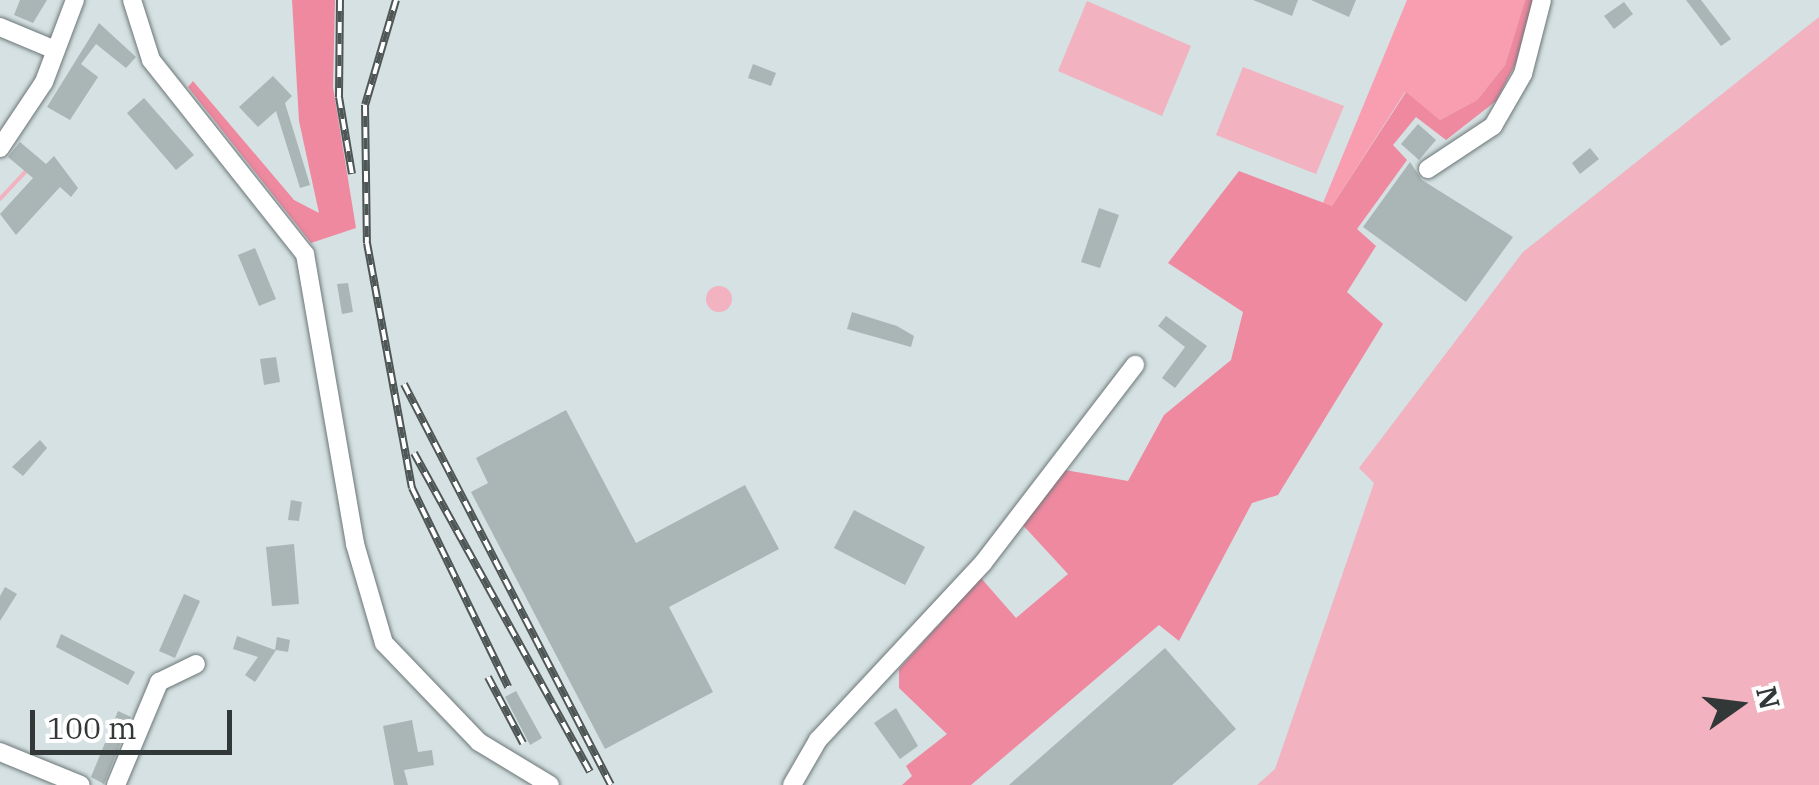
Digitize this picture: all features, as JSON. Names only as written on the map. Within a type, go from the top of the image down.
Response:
[{"type":"street","points":[[0,148],[55,50],[75,0]]},
{"type":"street","points":[[132,0],[151,60],[305,254],[356,544],[384,643],[479,742],[550,785]]},
{"type":"street","points":[[1428,169],[1492,126],[1523,74],[1542,0]]},
{"type":"street","points":[[0,27],[55,50]]},
{"type":"street","points":[[792,785],[818,740],[984,564],[1135,365]]},
{"type":"street","points":[[116,785],[159,682],[196,664]]},
{"type":"street","points":[[0,752],[82,785]]},
{"type":"shaded area","points":[[292,0],[335,0],[333,87],[356,228],[311,243],[188,87],[193,81],[294,200],[319,213],[299,121]]},
{"type":"shaded area","points":[[1407,0],[1525,0],[1505,65],[1477,100],[1440,120],[1405,92],[1332,206],[1323,203]]},
{"type":"shaded area","points":[[1525,0],[1533,0],[1516,63],[1496,101],[1446,140],[1416,117],[1393,145],[1407,160],[1357,229],[1376,246],[1347,292],[1383,324],[1278,495],[1252,503],[1179,641],[1159,625],[971,785],[902,785],[912,776],[906,766],[947,734],[899,688],[899,669],[981,578],[1016,618],[1068,574],[1021,523],[1065,470],[1128,481],[1164,415],[1231,360],[1243,312],[1168,263],[1239,171],[1332,206],[1406,92],[1440,120],[1477,100],[1505,65]]},
{"type":"shaded area","points":[[1087,1],[1191,46],[1162,116],[1058,71]]},
{"type":"shaded area","points":[[1819,17],[1819,785],[1257,785],[1275,769],[1374,483],[1359,468],[1523,252]]},
{"type":"shaded area","points":[[1243,67],[1344,106],[1316,174],[1216,135]]},
{"type":"shaded area","points":[[719,286],[728,290],[732,299],[728,308],[719,312],[710,308],[706,299],[710,290]]},
{"type":"building","points":[[20,0],[47,0],[33,23],[14,15]]},
{"type":"building","points":[[1253,0],[1298,0],[1292,16]]},
{"type":"building","points":[[1311,0],[1356,0],[1349,17]]},
{"type":"building","points":[[1686,0],[1701,0],[1731,39],[1721,46]]},
{"type":"building","points":[[1624,2],[1633,14],[1614,29],[1604,16]]},
{"type":"building","points":[[99,23],[136,57],[126,68],[96,44],[81,64],[98,77],[70,120],[47,107]]},
{"type":"building","points":[[753,64],[776,73],[771,86],[748,78]]},
{"type":"building","points":[[273,76],[292,96],[285,103],[310,185],[300,188],[276,111],[258,127],[239,107]]},
{"type":"building","points":[[144,98],[194,155],[176,170],[127,113]]},
{"type":"building","points":[[1418,124],[1436,140],[1419,160],[1401,144]]},
{"type":"building","points":[[20,142],[46,164],[54,156],[78,188],[71,197],[60,187],[16,235],[0,214],[33,178],[8,157]]},
{"type":"building","points":[[1590,148],[1599,159],[1580,174],[1572,163]]},
{"type":"building","points":[[1410,162],[1422,180],[1513,237],[1466,302],[1363,227]]},
{"type":"building","points":[[1099,208],[1119,215],[1100,268],[1081,262]]},
{"type":"building","points":[[255,248],[276,299],[259,306],[238,255]]},
{"type":"building","points":[[348,283],[353,312],[342,314],[337,284]]},
{"type":"building","points":[[852,312],[897,326],[914,336],[911,347],[847,329]]},
{"type":"building","points":[[1166,316],[1207,346],[1175,388],[1162,378],[1185,347],[1158,326]]},
{"type":"building","points":[[276,357],[280,382],[264,385],[260,359]]},
{"type":"building","points":[[566,410],[636,543],[745,485],[779,549],[669,607],[713,692],[605,749],[471,492],[488,483],[476,458]]},
{"type":"building","points":[[40,440],[47,448],[23,476],[12,467]]},
{"type":"building","points":[[291,500],[302,502],[299,521],[288,520]]},
{"type":"building","points":[[854,510],[925,547],[905,585],[834,548]]},
{"type":"building","points":[[294,544],[299,604],[272,606],[266,547]]},
{"type":"building","points":[[5,587],[17,594],[0,621],[0,596]]},
{"type":"building","points":[[184,594],[200,601],[175,658],[159,651]]},
{"type":"building","points":[[61,634],[135,672],[128,685],[56,647]]},
{"type":"building","points":[[237,636],[275,650],[277,637],[290,640],[288,652],[276,650],[255,682],[245,675],[258,657],[233,649]]},
{"type":"building","points":[[1165,648],[1236,729],[1172,785],[1009,785]]},
{"type":"building","points":[[516,691],[542,738],[530,745],[505,697]]},
{"type":"building","points":[[896,708],[918,746],[900,759],[874,723]]},
{"type":"building","points":[[118,711],[131,717],[104,784],[91,777]]},
{"type":"building","points":[[412,720],[418,752],[432,750],[434,765],[404,770],[408,785],[394,785],[383,726]]},
{"type":"waterway","points":[[0,199],[27,170]]},
{"type":"railway","points":[[340,0],[339,97],[352,174]]},
{"type":"railway","points":[[396,0],[365,105],[367,243],[412,488],[508,687]]},
{"type":"railway","points":[[404,384],[611,785]]},
{"type":"railway","points":[[414,453],[590,772]]},
{"type":"railway","points":[[488,677],[523,743]]}]
